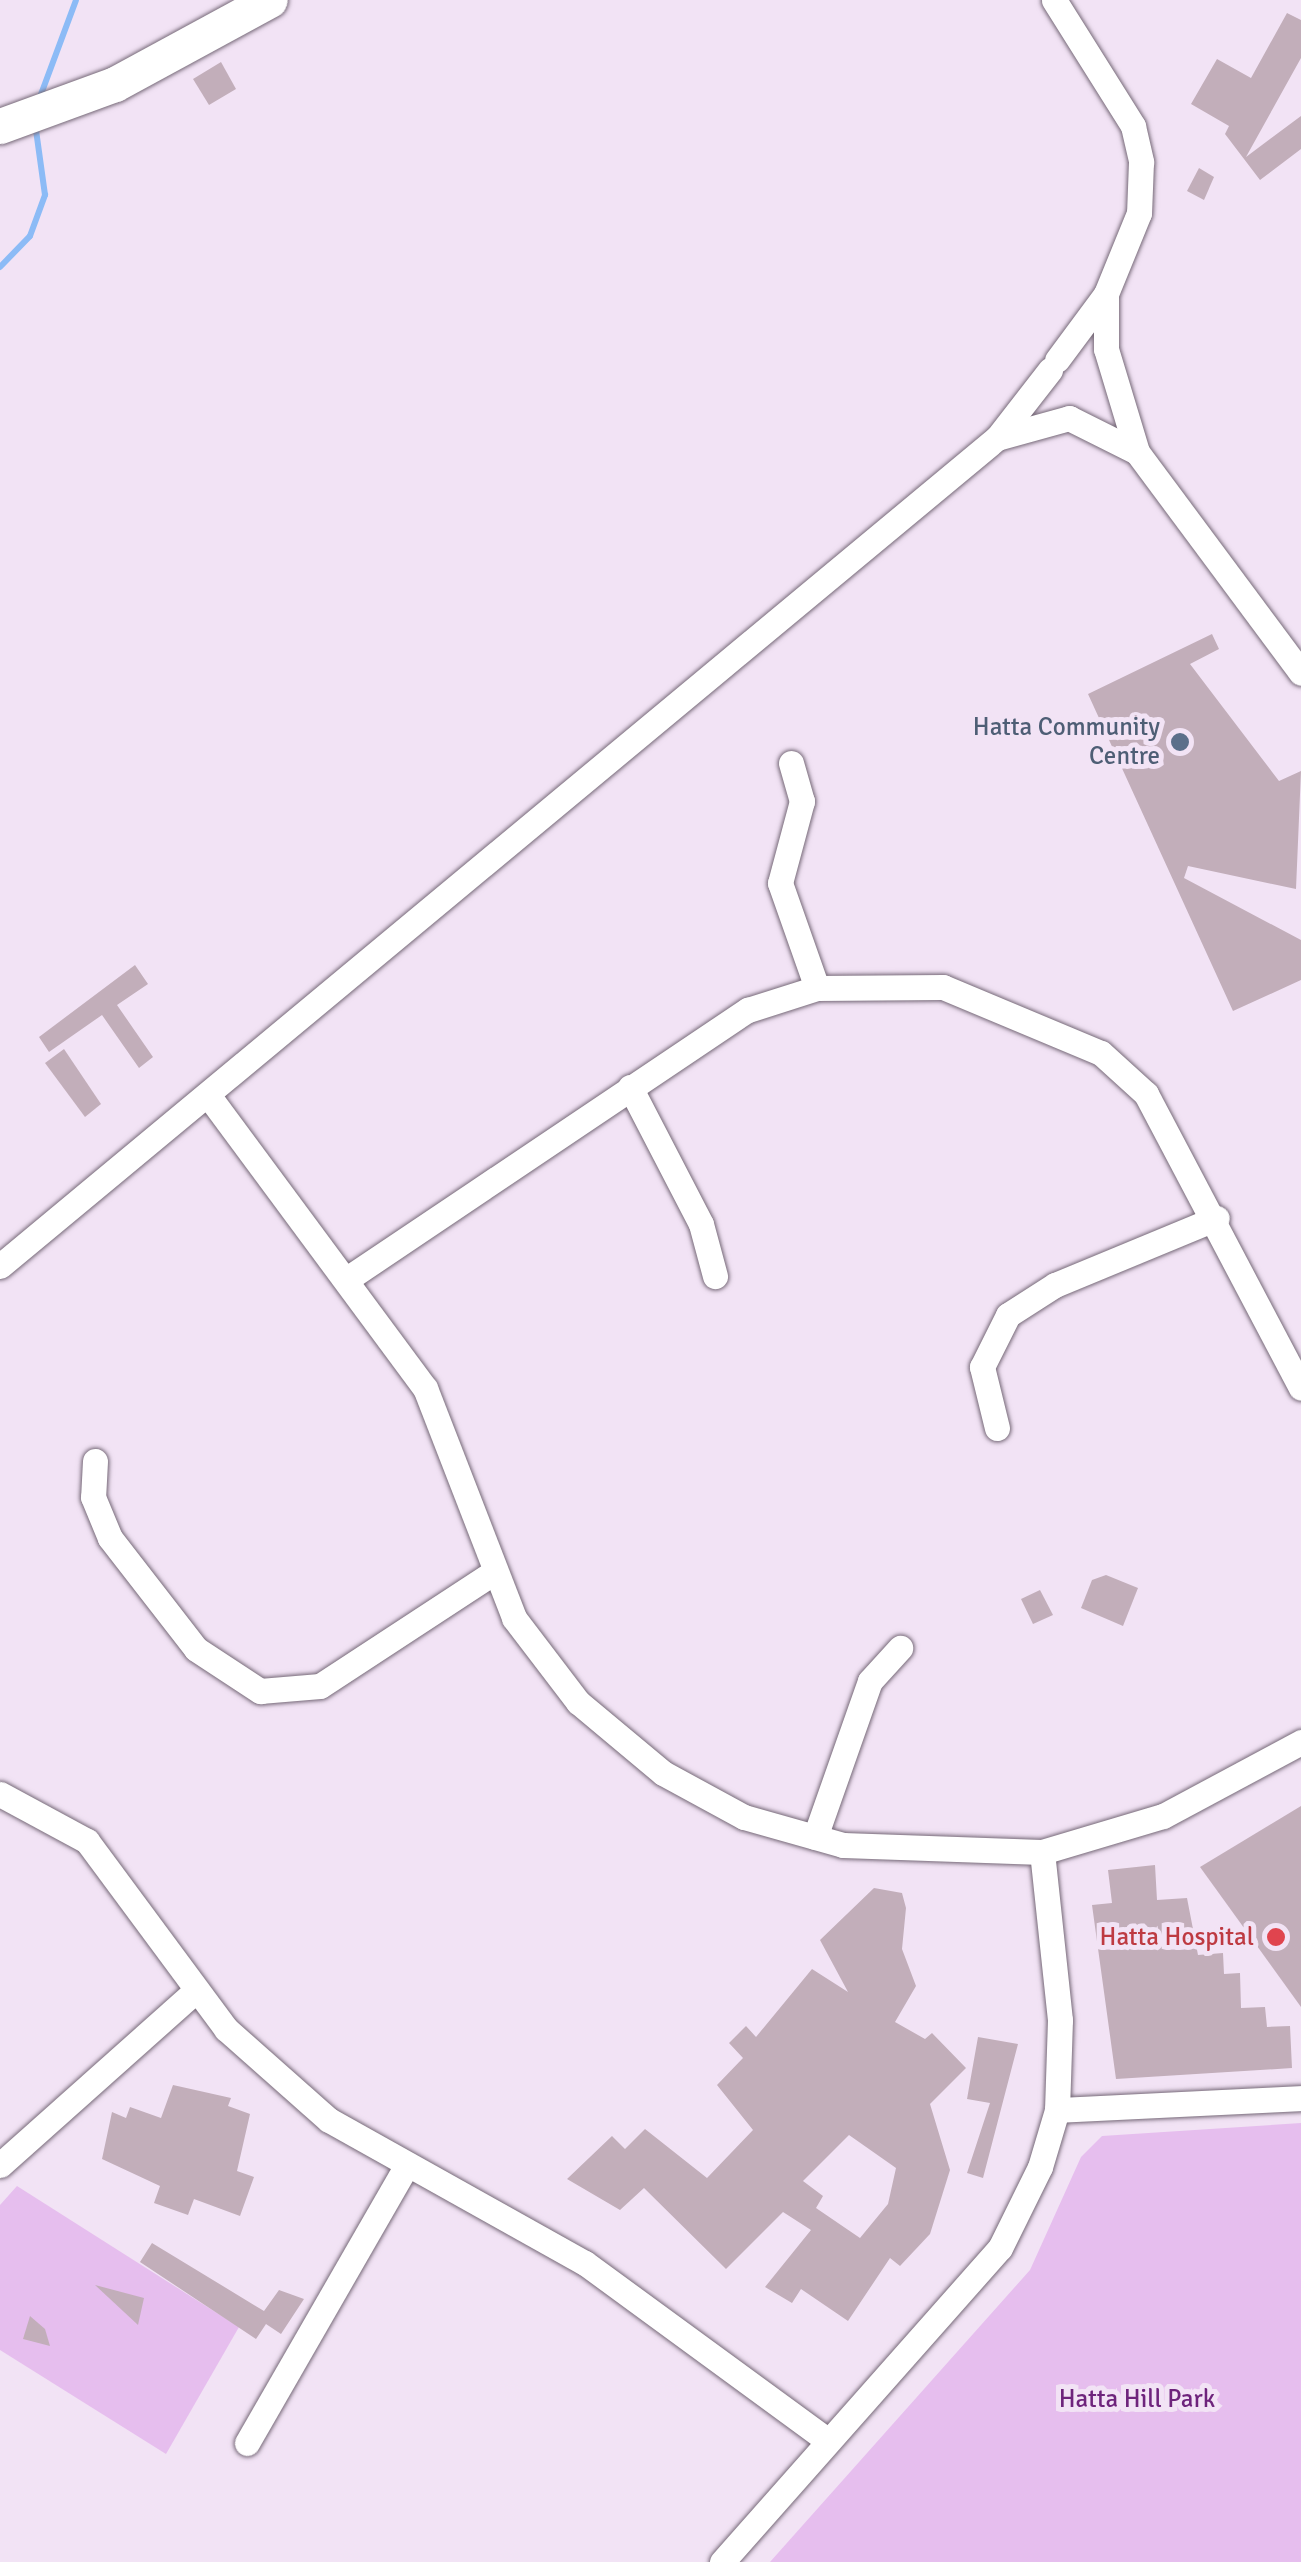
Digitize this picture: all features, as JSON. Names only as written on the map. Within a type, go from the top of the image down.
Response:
[{"type":"main road","points":[[0,126],[115,84],[270,0]]},
{"type":"street","points":[[0,1266],[997,438],[1106,294],[1139,213],[1142,162],[1133,126],[1054,0]]},
{"type":"street","points":[[1106,294],[1115,377],[1138,452],[1301,673]]},
{"type":"street","points":[[1053,365],[1088,350],[1115,377]]},
{"type":"street","points":[[1053,365],[1052,403],[1069,418],[1138,452]]},
{"type":"street","points":[[997,438],[1103,413],[1115,377]]},
{"type":"street","points":[[791,763],[802,801],[780,883],[817,988]]},
{"type":"street","points":[[346,1278],[748,1010],[817,988],[943,986],[1101,1054],[1146,1094],[1291,1340],[1301,1388]]},
{"type":"street","points":[[630,1088],[701,1224],[715,1276]]},
{"type":"street","points":[[208,1094],[346,1278],[439,1415],[492,1574],[578,1702],[625,1744],[719,1805],[815,1837],[1042,1852],[1164,1816],[1301,1742]]},
{"type":"street","points":[[997,1428],[982,1367],[1008,1315],[1055,1284],[1216,1218]]},
{"type":"street","points":[[96,1461],[93,1496],[110,1538],[196,1649],[260,1691],[320,1686],[492,1574]]},
{"type":"street","points":[[815,1837],[870,1682],[900,1648]]},
{"type":"street","points":[[0,1794],[87,1841],[194,1992],[330,2120],[405,2168],[585,2263],[827,2440]]},
{"type":"street","points":[[722,2562],[1000,2248],[1057,2110],[1060,2020],[1042,1852]]},
{"type":"street","points":[[0,2165],[194,1992]]},
{"type":"street","points":[[1057,2110],[1301,2098]]},
{"type":"street","points":[[246,2443],[405,2168]]},
{"type":"green space","name":"Hatta Hill Park","points":[[1301,2123],[1301,2562],[770,2562],[1030,2270],[1081,2157],[1102,2136]]},
{"type":"green space","points":[[17,2186],[239,2327],[166,2454],[0,2350],[0,2205]]},
{"type":"building","points":[[1287,13],[1301,20],[1301,58],[1246,157],[1301,116],[1301,149],[1260,180],[1225,134],[1229,126],[1191,104],[1217,59],[1251,78]]},
{"type":"building","points":[[221,62],[236,89],[209,105],[193,79]]},
{"type":"building","points":[[1199,168],[1214,177],[1204,200],[1187,191]]},
{"type":"building","points":[[1212,634],[1219,649],[1190,664],[1279,781],[1301,771],[1296,889],[1188,866],[1184,878],[1301,940],[1301,980],[1233,1011],[1088,694]]},
{"type":"building","points":[[135,965],[148,984],[117,1005],[153,1057],[139,1068],[102,1015],[49,1052],[39,1037]]},
{"type":"building","points":[[64,1049],[101,1104],[85,1117],[45,1063]]},
{"type":"building","points":[[1106,1575],[1138,1588],[1123,1626],[1081,1608],[1092,1580]]},
{"type":"building","points":[[1040,1590],[1053,1615],[1033,1624],[1021,1599]]},
{"type":"building","name":"Hatta Hospital","points":[[1301,1806],[1301,2007],[1200,1867]]},
{"type":"building","points":[[1155,1865],[1157,1900],[1187,1898],[1198,1955],[1223,1953],[1224,1974],[1240,1973],[1241,2008],[1265,2007],[1267,2027],[1290,2026],[1292,2068],[1116,2079],[1092,1905],[1112,1903],[1108,1870]]},
{"type":"building","points":[[874,1888],[902,1893],[906,1908],[902,1949],[916,1986],[895,2022],[925,2039],[932,2033],[966,2068],[930,2104],[950,2170],[930,2234],[900,2266],[890,2258],[848,2321],[801,2289],[792,2303],[765,2287],[811,2230],[783,2212],[726,2269],[644,2188],[620,2210],[567,2179],[612,2136],[625,2149],[645,2129],[707,2178],[753,2130],[717,2085],[743,2058],[729,2043],[746,2026],[756,2037],[812,1969],[848,1992],[820,1940]],"holes":[[[849,2135],[896,2168],[888,2204],[860,2238],[816,2208],[823,2196],[803,2181]]]},
{"type":"building","points":[[978,2037],[1018,2044],[983,2178],[967,2173],[990,2103],[967,2099]]},
{"type":"building","points":[[173,2085],[231,2098],[228,2106],[250,2114],[237,2171],[254,2177],[240,2216],[194,2199],[188,2215],[154,2203],[160,2186],[102,2159],[112,2112],[126,2118],[130,2107],[161,2118]]},
{"type":"building","points":[[152,2243],[264,2311],[279,2290],[304,2299],[281,2334],[266,2324],[256,2339],[140,2262]]},
{"type":"building","points":[[95,2285],[144,2298],[138,2325]]},
{"type":"building","points":[[30,2316],[45,2329],[50,2346],[23,2339]]},
{"type":"waterway","points":[[40,97],[76,0]]},
{"type":"waterway","points":[[0,267],[30,236],[45,195],[35,123]]},
{"type":"place","name":"Hatta Community Centre","points":[[1180,742]]},
{"type":"place","name":"Hatta Hospital","points":[[1276,1937]]}]
